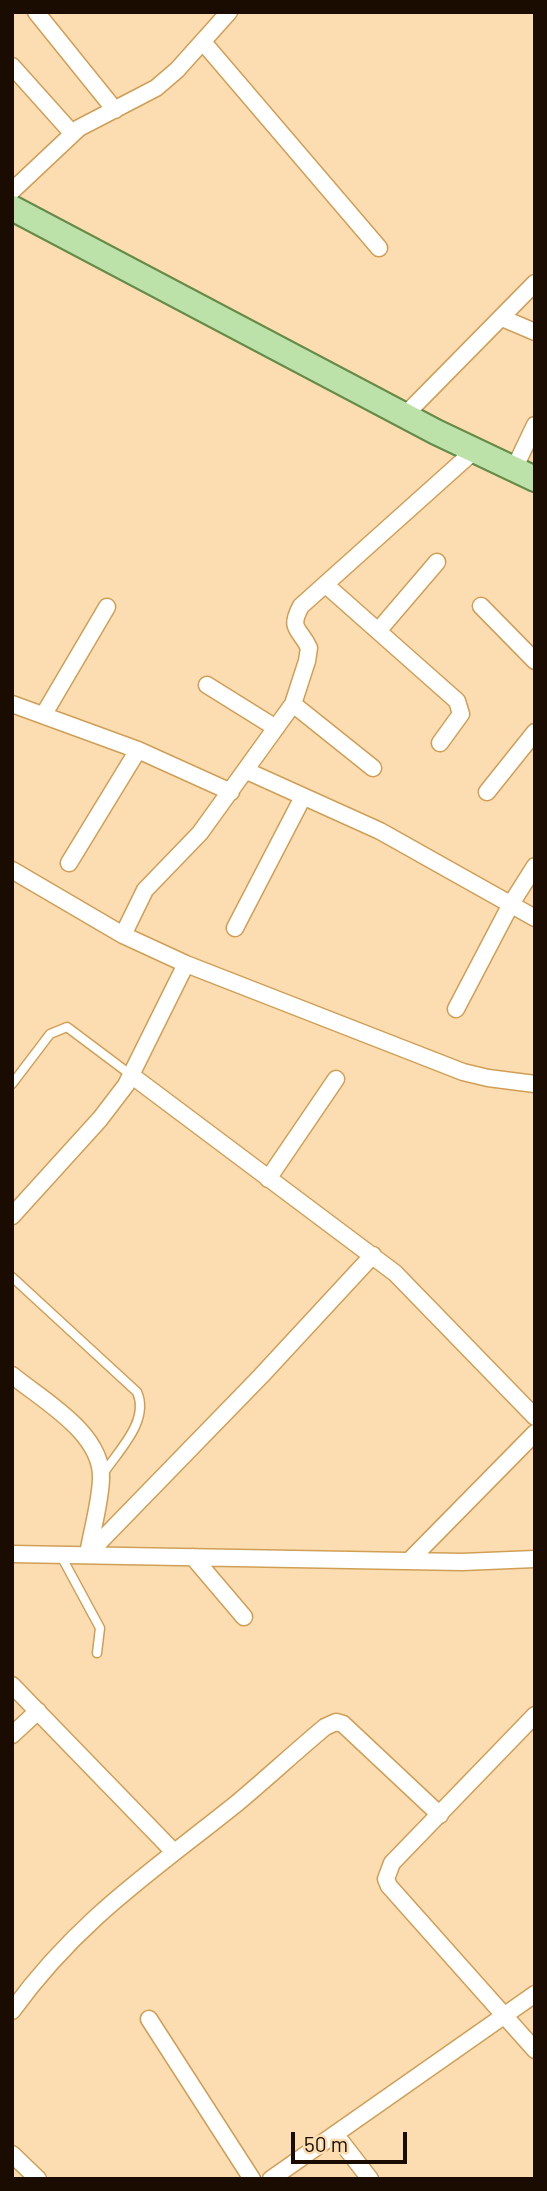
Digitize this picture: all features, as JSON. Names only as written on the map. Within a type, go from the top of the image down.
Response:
[{"type":"main road","points":[[12,208],[405,415],[524,474]]},
{"type":"street","points":[[36,12],[115,110]]},
{"type":"street","points":[[12,191],[72,133],[156,88],[229,12]]},
{"type":"street","points":[[202,42],[379,248]]},
{"type":"street","points":[[12,66],[72,133]]},
{"type":"street","points":[[405,415],[535,284]]},
{"type":"street","points":[[502,318],[535,332]]},
{"type":"street","points":[[524,474],[535,425]]},
{"type":"street","points":[[123,935],[145,890],[200,833],[293,704],[309,648],[295,628],[295,618],[301,606],[475,450]]},
{"type":"street","points":[[379,631],[437,562]]},
{"type":"street","points":[[326,585],[461,707],[459,719],[440,743]]},
{"type":"street","points":[[481,606],[535,661]]},
{"type":"street","points":[[44,714],[107,607]]},
{"type":"street","points":[[206,685],[276,728]]},
{"type":"street","points":[[12,704],[138,750],[231,792]]},
{"type":"street","points":[[293,704],[373,768]]},
{"type":"street","points":[[486,792],[535,732]]},
{"type":"street","points":[[69,863],[138,750]]},
{"type":"street","points":[[247,771],[380,831],[535,918]]},
{"type":"street","points":[[235,928],[303,797]]},
{"type":"street","points":[[12,870],[123,935],[186,964],[463,1072],[535,1084]]},
{"type":"street","points":[[456,1009],[511,904],[534,870]]},
{"type":"street","points":[[12,1216],[100,1119],[131,1075],[186,964]]},
{"type":"street","points":[[131,1075],[373,1255],[409,1286],[535,1417]]},
{"type":"street","points":[[268,1179],[335,1079]]},
{"type":"street","points":[[87,1555],[261,1376],[373,1255]]},
{"type":"street","points":[[12,1375],[82,1433],[95,1453],[102,1477],[87,1555]]},
{"type":"street","points":[[409,1561],[535,1433]]},
{"type":"street","points":[[12,1554],[409,1561],[535,1559]]},
{"type":"street","points":[[193,1557],[244,1617]]},
{"type":"street","points":[[12,1685],[174,1852]]},
{"type":"street","points":[[12,1735],[37,1711]]},
{"type":"street","points":[[535,1715],[392,1863],[386,1879],[389,1886],[507,2015],[535,2050]]},
{"type":"street","points":[[12,2011],[83,1926],[237,1803],[325,1727],[335,1722],[343,1724],[440,1815]]},
{"type":"street","points":[[271,2179],[535,1994]]},
{"type":"street","points":[[149,2018],[252,2179]]},
{"type":"street","points":[[336,2135],[370,2179]]},
{"type":"street","points":[[12,2154],[38,2179]]},
{"type":"lane","points":[[12,1084],[50,1034],[67,1027],[131,1075]]},
{"type":"lane","points":[[12,1277],[137,1392],[141,1401],[140,1414],[102,1477]]},
{"type":"lane","points":[[60,1554],[100,1628],[97,1653]]}]
